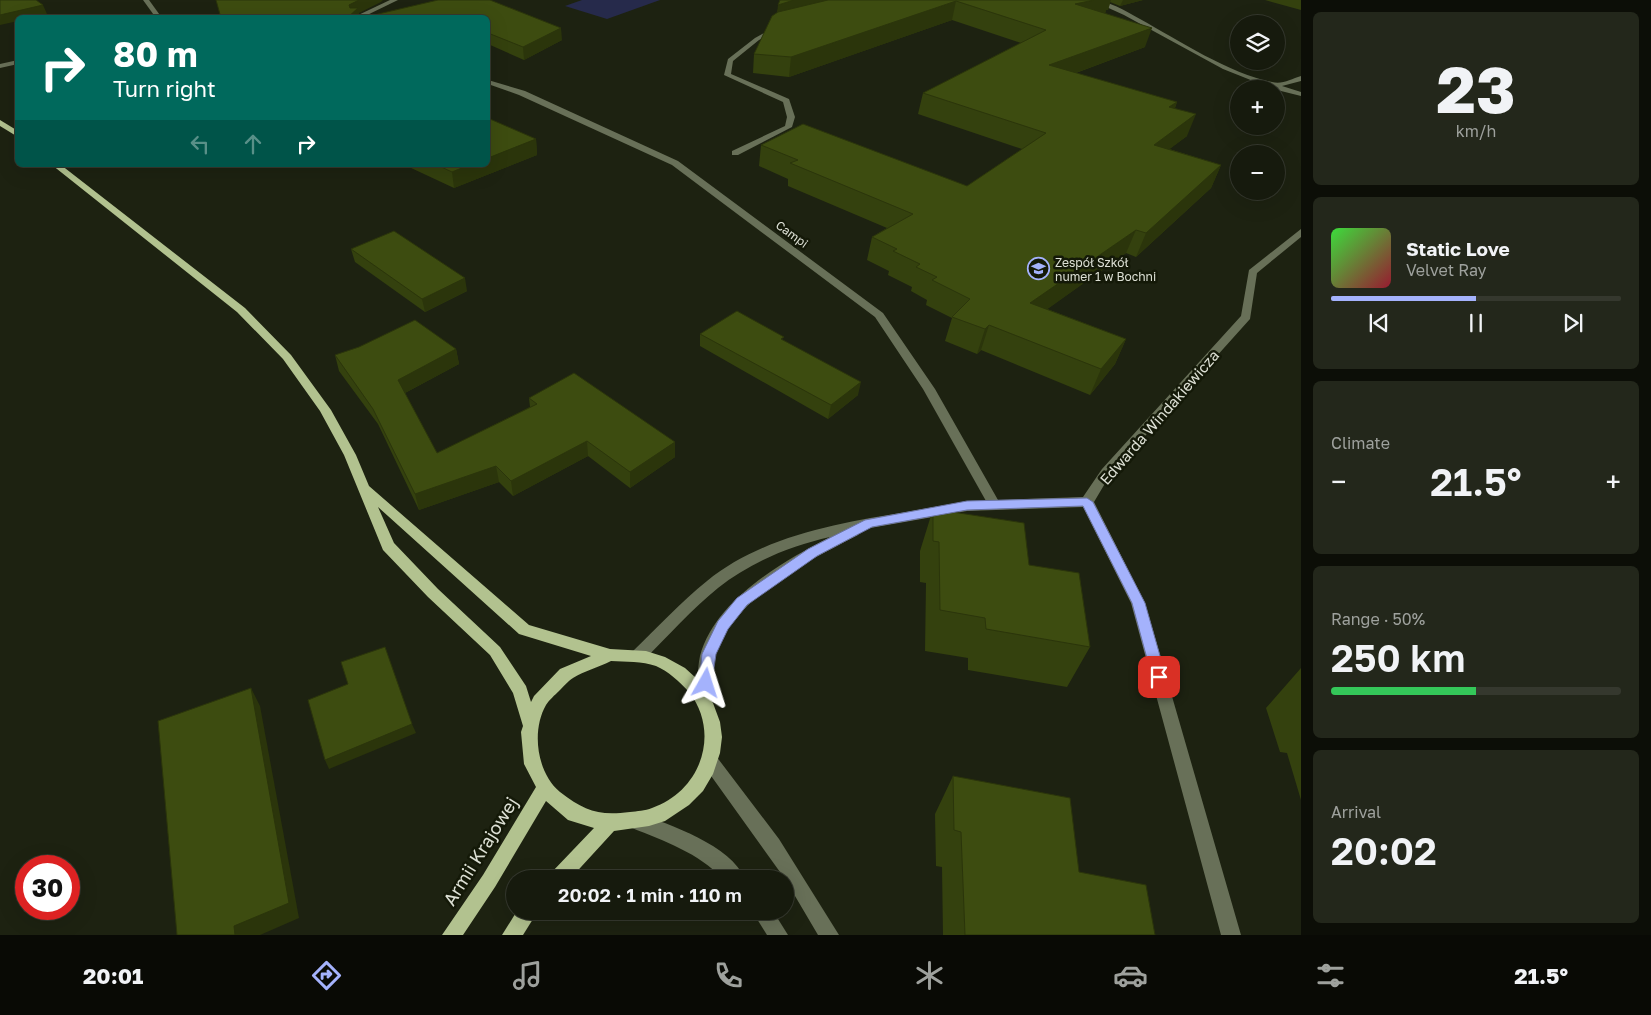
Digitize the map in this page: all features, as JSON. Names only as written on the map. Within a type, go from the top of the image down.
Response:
[{"type":"main road","points":[[0,122],[15,133]]},
{"type":"main road","points":[[59,167],[217,290],[263,331],[287,357],[325,410],[365,487],[388,546],[433,593],[496,652],[520,691],[530,723]]},
{"type":"main road","points":[[365,487],[418,537],[524,630],[610,655],[638,656],[665,663],[687,678],[704,698],[712,718],[714,739],[710,761],[700,782],[684,800],[663,814],[638,822],[610,823],[584,818],[562,806],[544,789],[533,768],[528,746],[530,723],[538,703],[551,685],[568,671],[588,661],[610,655]]},
{"type":"main road","name":"Armii Krajowej","points":[[452,935],[489,881],[544,789]]},
{"type":"main road","points":[[566,870],[610,823]]},
{"type":"main road","points":[[512,935],[523,920]]},
{"type":"street","points":[[146,0],[157,15]]},
{"type":"street","points":[[362,15],[395,0]]},
{"type":"street","points":[[1094,0],[1126,14],[1225,68],[1258,80]]},
{"type":"street","points":[[736,154],[788,127],[791,117],[786,101],[727,75],[730,60],[773,28],[789,23]]},
{"type":"street","points":[[0,66],[15,63]]},
{"type":"street","points":[[1285,84],[1301,78]]},
{"type":"street","name":"Campi","points":[[490,83],[522,93],[675,163],[879,315],[929,389],[995,506]]},
{"type":"street","points":[[1285,89],[1301,94]]},
{"type":"street","name":"Edwarda Windakiewicza","points":[[1087,502],[1106,472],[1246,317],[1252,272],[1301,232]]},
{"type":"street","points":[[638,656],[698,597],[754,558],[804,538],[869,523],[967,506],[1087,502],[1138,603],[1231,935]]},
{"type":"street","points":[[704,698],[709,654],[723,625],[742,601],[813,552],[869,523]]},
{"type":"street","points":[[710,761],[742,799],[781,856],[829,935]]},
{"type":"street","points":[[638,822],[678,837],[705,853],[725,870]]},
{"type":"street","points":[[767,920],[778,935]]},
{"type":"shaded area","points":[[582,0],[660,0],[607,19],[565,6]]},
{"type":"building","points":[[0,0],[36,0],[43,5],[0,15]]},
{"type":"building","points":[[216,0],[359,0],[349,5],[350,8],[358,8],[350,15],[220,15]]},
{"type":"building","points":[[438,0],[490,0],[561,28],[523,47],[490,34],[490,15],[374,15]]},
{"type":"building","points":[[780,0],[794,0],[778,5]]},
{"type":"building","points":[[828,0],[1094,0],[1075,4],[1152,28],[1049,65],[1177,102],[1169,107],[1196,114],[1154,145],[1221,165],[1146,233],[1136,230],[1030,303],[1126,339],[1101,369],[989,325],[985,329],[952,317],[970,299],[932,280],[937,277],[916,267],[920,264],[893,251],[897,249],[872,237],[913,214],[790,163],[798,160],[761,145],[803,124],[967,186],[1046,133],[923,93],[1046,30],[956,1],[791,57],[754,54],[772,16],[778,12]]},
{"type":"building","points":[[490,119],[536,139],[490,157]]},
{"type":"building","points":[[441,167],[464,167],[452,172]]},
{"type":"building","points":[[394,231],[465,278],[422,299],[351,249]]},
{"type":"building","points":[[737,311],[784,337],[781,339],[861,382],[831,405],[700,334]]},
{"type":"building","points":[[415,320],[456,349],[398,380],[437,453],[537,404],[529,398],[574,373],[675,442],[630,472],[587,441],[511,481],[496,466],[415,494],[373,409],[335,355],[359,347]]},
{"type":"building","points":[[933,509],[1024,523],[1029,565],[1079,573],[1090,647],[986,629],[985,618],[940,610],[939,542],[933,541]]},
{"type":"building","points":[[385,647],[412,724],[325,760],[308,700],[348,684],[341,662]]},
{"type":"building","points":[[251,688],[289,903],[234,926],[235,935],[177,935],[158,721]]},
{"type":"building","points":[[953,776],[1070,798],[1079,872],[1146,885],[1155,935],[965,935],[961,832],[954,830]]},
{"type":"place","name":"Zespół Szkół numer 1 w Bochni","points":[[1039,269]]},
{"type":"route","points":[[706,683],[709,654],[723,625],[742,601],[813,552],[869,523],[967,506],[1087,502],[1113,550],[1138,603],[1159,677]]}]
